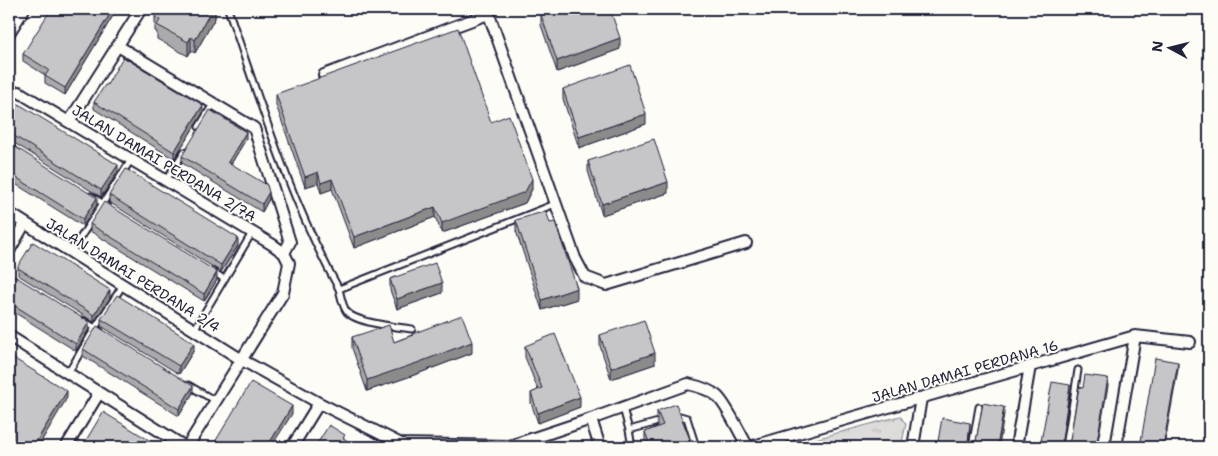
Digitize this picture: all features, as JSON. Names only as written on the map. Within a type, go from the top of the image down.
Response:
[{"type":"street","points":[[9,33],[24,9]]},
{"type":"street","points":[[69,122],[141,9]]},
{"type":"street","points":[[324,75],[488,11],[555,204],[575,258],[585,278],[606,285],[746,243]]},
{"type":"street","points":[[9,336],[186,447],[282,293],[289,263],[284,253],[290,242],[254,128],[118,46]]},
{"type":"street","name":"JALAN DAMAI PERDANA 2/7A","points":[[19,92],[284,253]]},
{"type":"street","name":"JALAN DAMAI PERDANA 2/4","points":[[9,213],[242,360],[400,446]]},
{"type":"street","points":[[9,251],[25,223]]},
{"type":"street","points":[[1116,447],[1135,336]]},
{"type":"street","name":"JALAN DAMAI PERDANA 16","points":[[749,447],[1135,336],[1190,342]]},
{"type":"street","points":[[1016,447],[1030,366]]},
{"type":"street","points":[[400,446],[510,447],[688,384],[697,386],[716,396],[749,447]]},
{"type":"street","points":[[66,447],[99,393]]},
{"type":"street","points":[[913,447],[921,398]]},
{"type":"street","points":[[292,447],[319,403]]},
{"type":"street","points":[[590,419],[600,447]]},
{"type":"lane","points":[[228,9],[286,174],[327,267],[339,289],[347,312],[364,321],[412,329]]},
{"type":"lane","points":[[194,136],[213,104]]},
{"type":"lane","points":[[166,181],[190,144]]},
{"type":"lane","points":[[71,252],[131,160]]},
{"type":"lane","points":[[87,194],[111,209]]},
{"type":"lane","points":[[339,289],[555,204]]},
{"type":"lane","points":[[194,330],[252,233]]},
{"type":"lane","points":[[209,269],[224,279]]},
{"type":"lane","points":[[68,373],[123,284]]},
{"type":"lane","points":[[79,318],[103,332]]},
{"type":"lane","points":[[1066,447],[1078,370]]},
{"type":"lane","points":[[183,382],[216,400]]},
{"type":"lane","points":[[972,447],[979,407]]},
{"type":"lane","points":[[623,408],[632,447]]},
{"type":"lane","points":[[629,430],[680,416],[687,418],[696,447]]},
{"type":"shaded area","points":[[1209,397],[1209,447],[1202,447]]},
{"type":"green space","points":[[900,416],[906,424],[901,447],[786,447]]},
{"type":"building","points":[[51,9],[113,9],[65,88],[45,76],[49,70],[23,54]]},
{"type":"building","points":[[159,9],[212,9],[195,40],[191,37],[188,42],[157,25],[160,20],[155,17]]},
{"type":"building","points":[[557,9],[610,9],[620,38],[557,61],[541,15]]},
{"type":"building","points":[[458,28],[491,122],[509,115],[532,179],[525,192],[442,223],[435,207],[354,237],[332,179],[321,183],[318,172],[305,177],[276,94]]},
{"type":"building","points":[[123,57],[203,105],[174,152],[94,102],[105,85],[107,85]]},
{"type":"building","points":[[630,65],[646,114],[579,137],[563,89]]},
{"type":"building","points":[[9,98],[118,165],[101,190],[9,133]]},
{"type":"building","points":[[210,110],[246,132],[228,162],[267,185],[269,192],[262,204],[182,156]]},
{"type":"building","points":[[654,139],[668,182],[602,204],[588,161]]},
{"type":"building","points":[[9,143],[97,198],[83,219],[9,173]]},
{"type":"building","points":[[126,169],[238,238],[221,265],[109,195]]},
{"type":"building","points":[[104,202],[217,272],[204,294],[90,224]]},
{"type":"building","points":[[546,211],[550,223],[555,222],[577,288],[542,300],[516,220]]},
{"type":"building","points":[[33,242],[110,290],[94,315],[18,268]]},
{"type":"building","points":[[435,263],[442,283],[397,299],[390,279]]},
{"type":"building","points":[[13,275],[89,322],[76,344],[9,302],[9,283]]},
{"type":"building","points":[[117,295],[194,343],[179,366],[101,319]]},
{"type":"building","points":[[462,315],[472,342],[367,380],[352,337],[389,325],[394,342]]},
{"type":"building","points":[[644,320],[655,353],[611,368],[600,335]]},
{"type":"building","points":[[97,326],[193,386],[179,409],[83,349]]},
{"type":"building","points":[[555,334],[580,397],[538,413],[531,393],[542,388],[525,346]]},
{"type":"building","points":[[13,358],[67,391],[33,447],[9,447],[9,364]]},
{"type":"building","points":[[1155,358],[1178,362],[1163,447],[1140,447]]},
{"type":"building","points":[[1085,375],[1108,378],[1096,447],[1040,447],[1052,382],[1070,385],[1062,439],[1063,443],[1066,444],[1070,440],[1079,387],[1083,388]]},
{"type":"building","points":[[251,382],[292,406],[267,447],[212,447]]},
{"type":"building","points":[[983,403],[1004,407],[997,447],[937,447],[942,418],[970,423],[968,441],[973,444],[976,441]]},
{"type":"building","points":[[676,404],[693,447],[651,447],[645,432],[663,425],[657,411]]},
{"type":"building","points":[[103,412],[157,445],[156,447],[82,447]]},
{"type":"building","points":[[329,425],[345,435],[343,438],[358,447],[315,447]]}]
